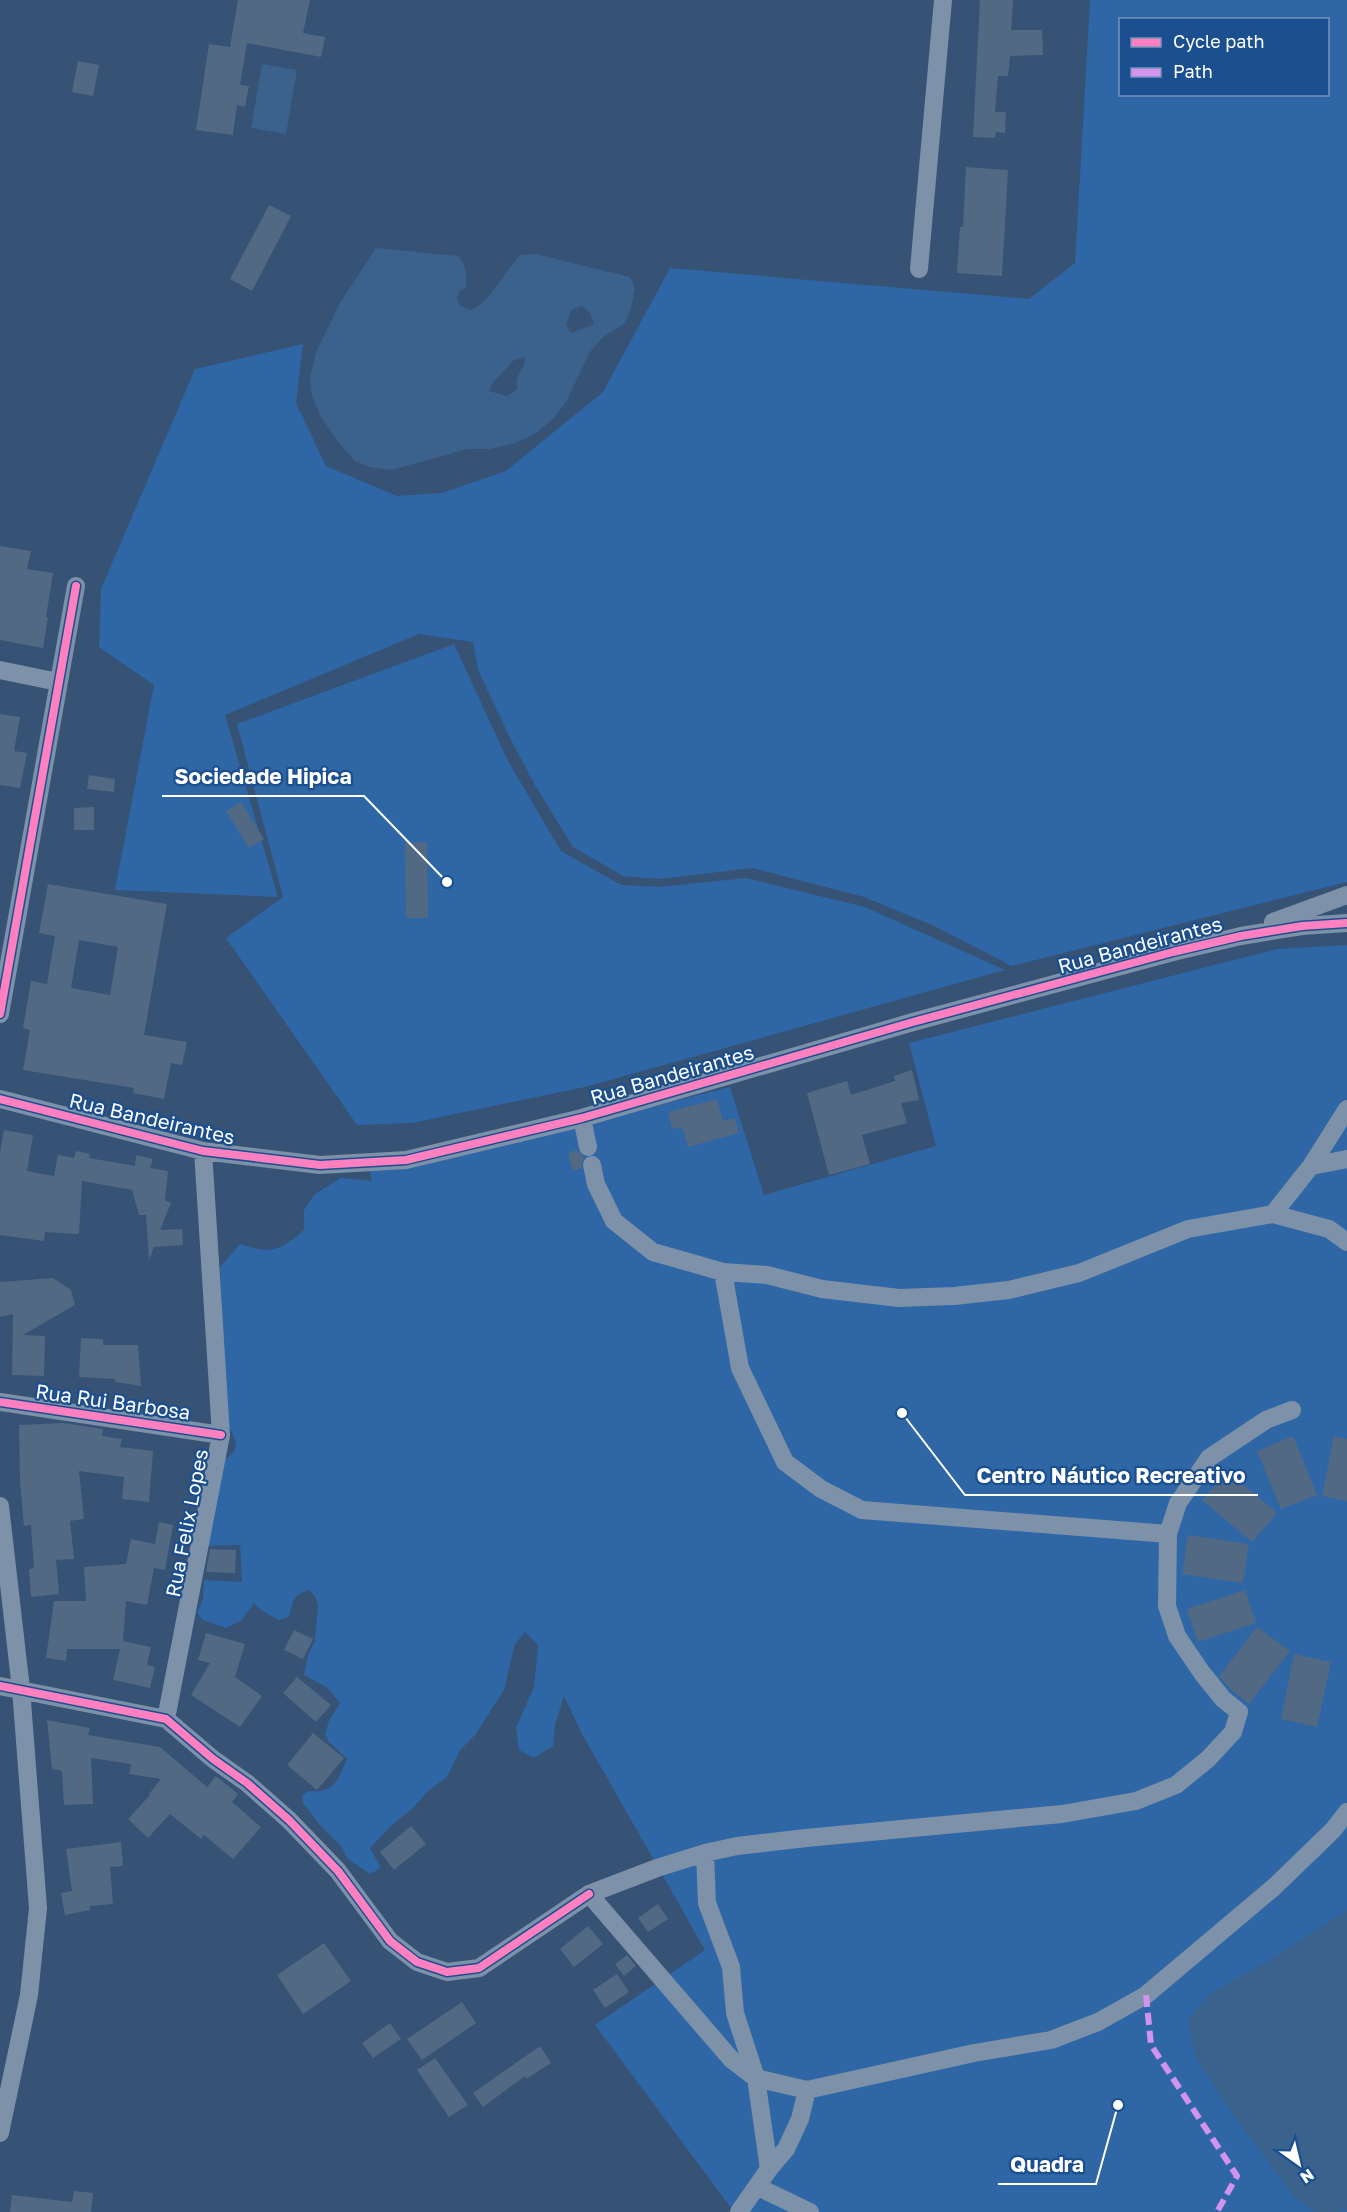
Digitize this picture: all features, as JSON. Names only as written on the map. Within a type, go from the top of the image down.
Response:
[{"type":"street","points":[[920,268],[943,0]]},
{"type":"street","points":[[0,1014],[76,586]]},
{"type":"street","points":[[0,670],[58,682]]},
{"type":"street","name":"Rua Bandeirantes","points":[[1241,936],[1347,895]]},
{"type":"street","name":"Rua Bandeirantes","points":[[0,1099],[203,1151],[320,1165],[406,1160],[582,1118],[913,1022],[1241,936],[1302,926],[1347,923]]},
{"type":"street","points":[[1273,1214],[1311,1166],[1347,1109]]},
{"type":"street","points":[[582,1118],[596,1184],[614,1221],[653,1252],[723,1272],[767,1275],[822,1289],[899,1298],[1009,1290],[1079,1273],[1188,1229],[1273,1214],[1329,1229],[1347,1242]]},
{"type":"street","name":"Rua Felix Lopes","points":[[166,1719],[220,1435],[203,1151]]},
{"type":"street","points":[[1311,1166],[1347,1159]]},
{"type":"street","points":[[723,1272],[740,1368],[785,1462],[821,1489],[862,1510],[1168,1534]]},
{"type":"street","name":"Rua Rui Barbosa","points":[[0,1402],[220,1435]]},
{"type":"street","points":[[0,1686],[166,1719],[289,1820],[338,1871],[390,1941],[417,1962],[447,1972],[479,1968],[589,1894],[705,1852],[795,1839],[1062,1814],[1136,1801],[1176,1785],[1208,1759],[1233,1732],[1239,1712],[1223,1699],[1202,1673],[1177,1635],[1167,1606],[1168,1534],[1178,1503],[1209,1458],[1266,1420],[1292,1410]]},
{"type":"street","points":[[0,1506],[21,1689],[38,1908],[28,1995],[0,2133]]},
{"type":"street","points":[[589,1894],[731,2058],[756,2078],[807,2090],[974,2053],[1051,2040],[1098,2022],[1146,1995],[1273,1888],[1333,1830],[1347,1812]]},
{"type":"street","points":[[705,1852],[707,1903],[731,1967],[735,2013],[756,2078],[769,2169]]},
{"type":"street","points":[[739,2212],[786,2149],[800,2118],[807,2090]]},
{"type":"street","points":[[758,2187],[810,2212]]},
{"type":"shaded area","points":[[1090,0],[1347,0],[1347,882],[1012,966],[932,925],[864,897],[752,868],[660,879],[623,876],[573,847],[536,787],[510,738],[478,670],[473,642],[419,634],[225,715],[278,897],[115,890],[154,685],[99,647],[101,589],[195,369],[303,344],[296,403],[326,466],[397,496],[442,493],[506,471],[603,392],[670,268],[1029,299],[1075,263]]},
{"type":"shaded area","points":[[262,64],[297,70],[286,134],[251,128]]},
{"type":"shaded area","points":[[376,248],[458,256],[466,274],[466,287],[460,291],[457,298],[460,305],[470,310],[491,294],[520,255],[536,254],[630,277],[635,288],[630,312],[624,324],[603,337],[590,352],[566,402],[554,418],[535,434],[515,443],[490,449],[468,449],[391,470],[369,467],[355,461],[338,442],[320,415],[312,396],[310,378],[316,352],[341,301]],"holes":[[[582,306],[590,313],[594,324],[571,333],[566,325],[571,310]],[[525,357],[517,379],[517,389],[507,396],[489,391],[492,384],[514,360]]]},
{"type":"shaded area","points":[[454,644],[508,761],[561,851],[621,885],[659,887],[746,878],[865,907],[1005,970],[585,1087],[412,1123],[357,1125],[226,938],[283,897],[237,724]]},
{"type":"shaded area","points":[[1347,945],[1347,2212],[734,2212],[595,2025],[705,1950],[582,1734],[564,1696],[555,1725],[553,1746],[534,1758],[519,1750],[516,1728],[534,1687],[538,1645],[525,1632],[515,1644],[504,1690],[475,1735],[460,1750],[447,1777],[428,1791],[370,1848],[381,1868],[370,1874],[347,1858],[342,1847],[320,1825],[303,1803],[302,1796],[308,1791],[324,1790],[334,1784],[347,1759],[329,1742],[325,1734],[329,1721],[340,1703],[328,1688],[304,1675],[308,1655],[315,1641],[318,1605],[315,1596],[309,1590],[300,1594],[293,1603],[289,1617],[279,1620],[262,1611],[254,1603],[241,1621],[226,1628],[203,1620],[197,1613],[203,1598],[204,1580],[242,1582],[240,1545],[203,1546],[222,1461],[233,1453],[236,1444],[226,1423],[220,1267],[240,1244],[267,1250],[288,1243],[304,1230],[304,1210],[315,1194],[341,1178],[372,1181],[369,1170],[476,1151],[730,1087],[764,1195],[936,1146],[909,1043],[1277,949]]},
{"type":"shaded area","points":[[1347,1910],[1347,2210],[1314,2212],[1293,2196],[1224,2102],[1195,2056],[1188,2020],[1209,1994],[1270,1960]]},
{"type":"building","points":[[238,0],[310,0],[303,33],[325,37],[321,57],[247,43],[240,85],[249,86],[245,107],[237,105],[233,135],[196,130],[209,44],[230,47]]},
{"type":"building","points":[[980,0],[1013,0],[1011,30],[1042,30],[1043,55],[1010,56],[1008,76],[998,76],[995,112],[1006,112],[1005,133],[996,132],[995,138],[973,137]]},
{"type":"building","points":[[78,61],[99,65],[93,96],[72,92]]},
{"type":"building","points":[[966,167],[1008,170],[1002,276],[957,273],[960,227],[963,227]]},
{"type":"building","points":[[269,205],[291,216],[252,291],[230,279]]},
{"type":"building","points":[[0,546],[31,551],[27,569],[53,573],[43,648],[0,640]]},
{"type":"building","points":[[0,714],[20,717],[14,751],[27,753],[20,788],[0,785]]},
{"type":"building","points":[[89,775],[115,779],[114,792],[87,789]]},
{"type":"building","points":[[241,802],[264,839],[249,848],[226,811]]},
{"type":"building","points":[[94,807],[94,830],[74,830],[74,808]]},
{"type":"building","points":[[427,842],[428,918],[406,918],[405,843]]},
{"type":"building","points":[[48,884],[167,904],[144,1035],[187,1042],[182,1065],[171,1063],[164,1099],[133,1093],[134,1088],[23,1070],[30,1030],[23,1028],[31,981],[47,984],[55,936],[39,933]],"holes":[[[79,940],[118,947],[110,995],[71,988]]]},
{"type":"building","points":[[912,1070],[919,1100],[901,1103],[907,1123],[862,1135],[870,1164],[829,1175],[807,1093],[847,1081],[851,1095],[895,1081],[894,1076]]},
{"type":"building","points":[[717,1099],[723,1121],[735,1118],[739,1133],[688,1147],[682,1127],[672,1129],[668,1112]]},
{"type":"building","points":[[4,1130],[33,1135],[27,1171],[54,1176],[58,1155],[74,1158],[76,1151],[90,1154],[89,1158],[135,1166],[136,1155],[153,1159],[150,1168],[168,1171],[165,1200],[171,1203],[160,1230],[182,1229],[183,1245],[154,1247],[149,1260],[146,1215],[139,1215],[132,1190],[82,1181],[79,1234],[45,1232],[44,1241],[0,1235],[0,1153]]},
{"type":"building","points":[[577,1150],[584,1157],[581,1168],[573,1171],[568,1153]]},
{"type":"building","points":[[53,1278],[71,1290],[75,1305],[23,1335],[45,1336],[44,1376],[12,1375],[13,1314],[0,1317],[0,1282]]},
{"type":"building","points":[[81,1338],[103,1339],[103,1345],[138,1345],[141,1386],[115,1382],[115,1379],[79,1377]]},
{"type":"building","points":[[63,1423],[103,1429],[102,1436],[122,1439],[120,1447],[153,1451],[149,1502],[122,1499],[124,1477],[79,1471],[84,1519],[70,1521],[74,1559],[56,1560],[59,1594],[31,1597],[29,1569],[34,1568],[31,1525],[24,1526],[19,1425]]},
{"type":"building","points":[[1293,1436],[1317,1495],[1281,1509],[1257,1451]]},
{"type":"building","points":[[1334,1436],[1347,1439],[1347,1501],[1322,1496]]},
{"type":"building","points":[[1227,1471],[1277,1513],[1252,1542],[1202,1500]]},
{"type":"building","points":[[159,1522],[173,1525],[165,1570],[154,1568],[147,1605],[126,1601],[123,1641],[151,1647],[147,1665],[155,1667],[150,1688],[113,1680],[120,1649],[67,1649],[66,1661],[46,1658],[54,1601],[86,1601],[84,1567],[126,1564],[131,1539],[155,1544]]},
{"type":"building","points":[[1188,1535],[1249,1544],[1243,1583],[1182,1574]]},
{"type":"building","points":[[210,1549],[236,1550],[235,1573],[206,1572]]},
{"type":"building","points":[[1245,1590],[1256,1623],[1198,1642],[1187,1609]]},
{"type":"building","points":[[1257,1627],[1290,1651],[1249,1704],[1230,1689],[1219,1676]]},
{"type":"building","points":[[294,1630],[313,1639],[303,1659],[284,1650]]},
{"type":"building","points":[[206,1633],[245,1644],[235,1677],[262,1696],[240,1727],[191,1695],[210,1663],[198,1660]]},
{"type":"building","points":[[1294,1654],[1331,1662],[1317,1727],[1281,1719]]},
{"type":"building","points":[[297,1677],[331,1705],[316,1722],[283,1693]]},
{"type":"building","points":[[47,1720],[90,1728],[88,1735],[160,1747],[207,1787],[216,1776],[238,1794],[232,1802],[261,1827],[233,1859],[204,1835],[201,1839],[170,1814],[148,1838],[128,1819],[161,1779],[129,1774],[131,1764],[91,1758],[93,1804],[64,1805],[62,1771],[52,1769]]},
{"type":"building","points":[[313,1733],[344,1758],[317,1790],[287,1765]]},
{"type":"building","points":[[411,1826],[426,1844],[394,1870],[380,1852]]},
{"type":"building","points":[[121,1842],[123,1866],[110,1867],[113,1904],[90,1906],[90,1910],[65,1915],[61,1893],[72,1891],[66,1849]]},
{"type":"building","points":[[658,1904],[668,1919],[648,1932],[638,1918]]},
{"type":"building","points":[[588,1926],[603,1944],[574,1967],[560,1949]]},
{"type":"building","points":[[324,1943],[351,1981],[303,2014],[277,1975]]},
{"type":"building","points":[[627,1955],[636,1966],[624,1976],[615,1964]]},
{"type":"building","points":[[617,1974],[629,1992],[605,2008],[593,1990]]},
{"type":"building","points":[[462,2002],[476,2023],[422,2060],[407,2039]]},
{"type":"building","points":[[390,2023],[401,2039],[373,2058],[362,2043]]},
{"type":"building","points":[[540,2046],[551,2063],[526,2079],[525,2076],[483,2107],[473,2093]]},
{"type":"building","points":[[435,2058],[468,2105],[449,2117],[417,2070]]},
{"type":"building","points":[[74,2191],[93,2193],[91,2212],[10,2212],[12,2195],[72,2202]]},
{"type":"marked path","points":[[1146,1995],[1151,2045],[1237,2176],[1217,2212]]},
{"type":"cycle path","points":[[0,1014],[76,586]]},
{"type":"cycle path","points":[[0,1099],[203,1151],[320,1165],[406,1160],[582,1118],[913,1022],[1173,952],[1241,936],[1302,926],[1347,923]]},
{"type":"cycle path","points":[[0,1402],[221,1435]]},
{"type":"cycle path","points":[[0,1686],[166,1719],[213,1759],[247,1783],[289,1820],[338,1871],[390,1941],[417,1962],[447,1972],[479,1968],[589,1894]]},
{"type":"place","name":"Sociedade Hipica","points":[[447,882]]},
{"type":"place","name":"Centro Náutico Recreativo","points":[[902,1413]]},
{"type":"place","name":"Quadra","points":[[1118,2105]]}]
